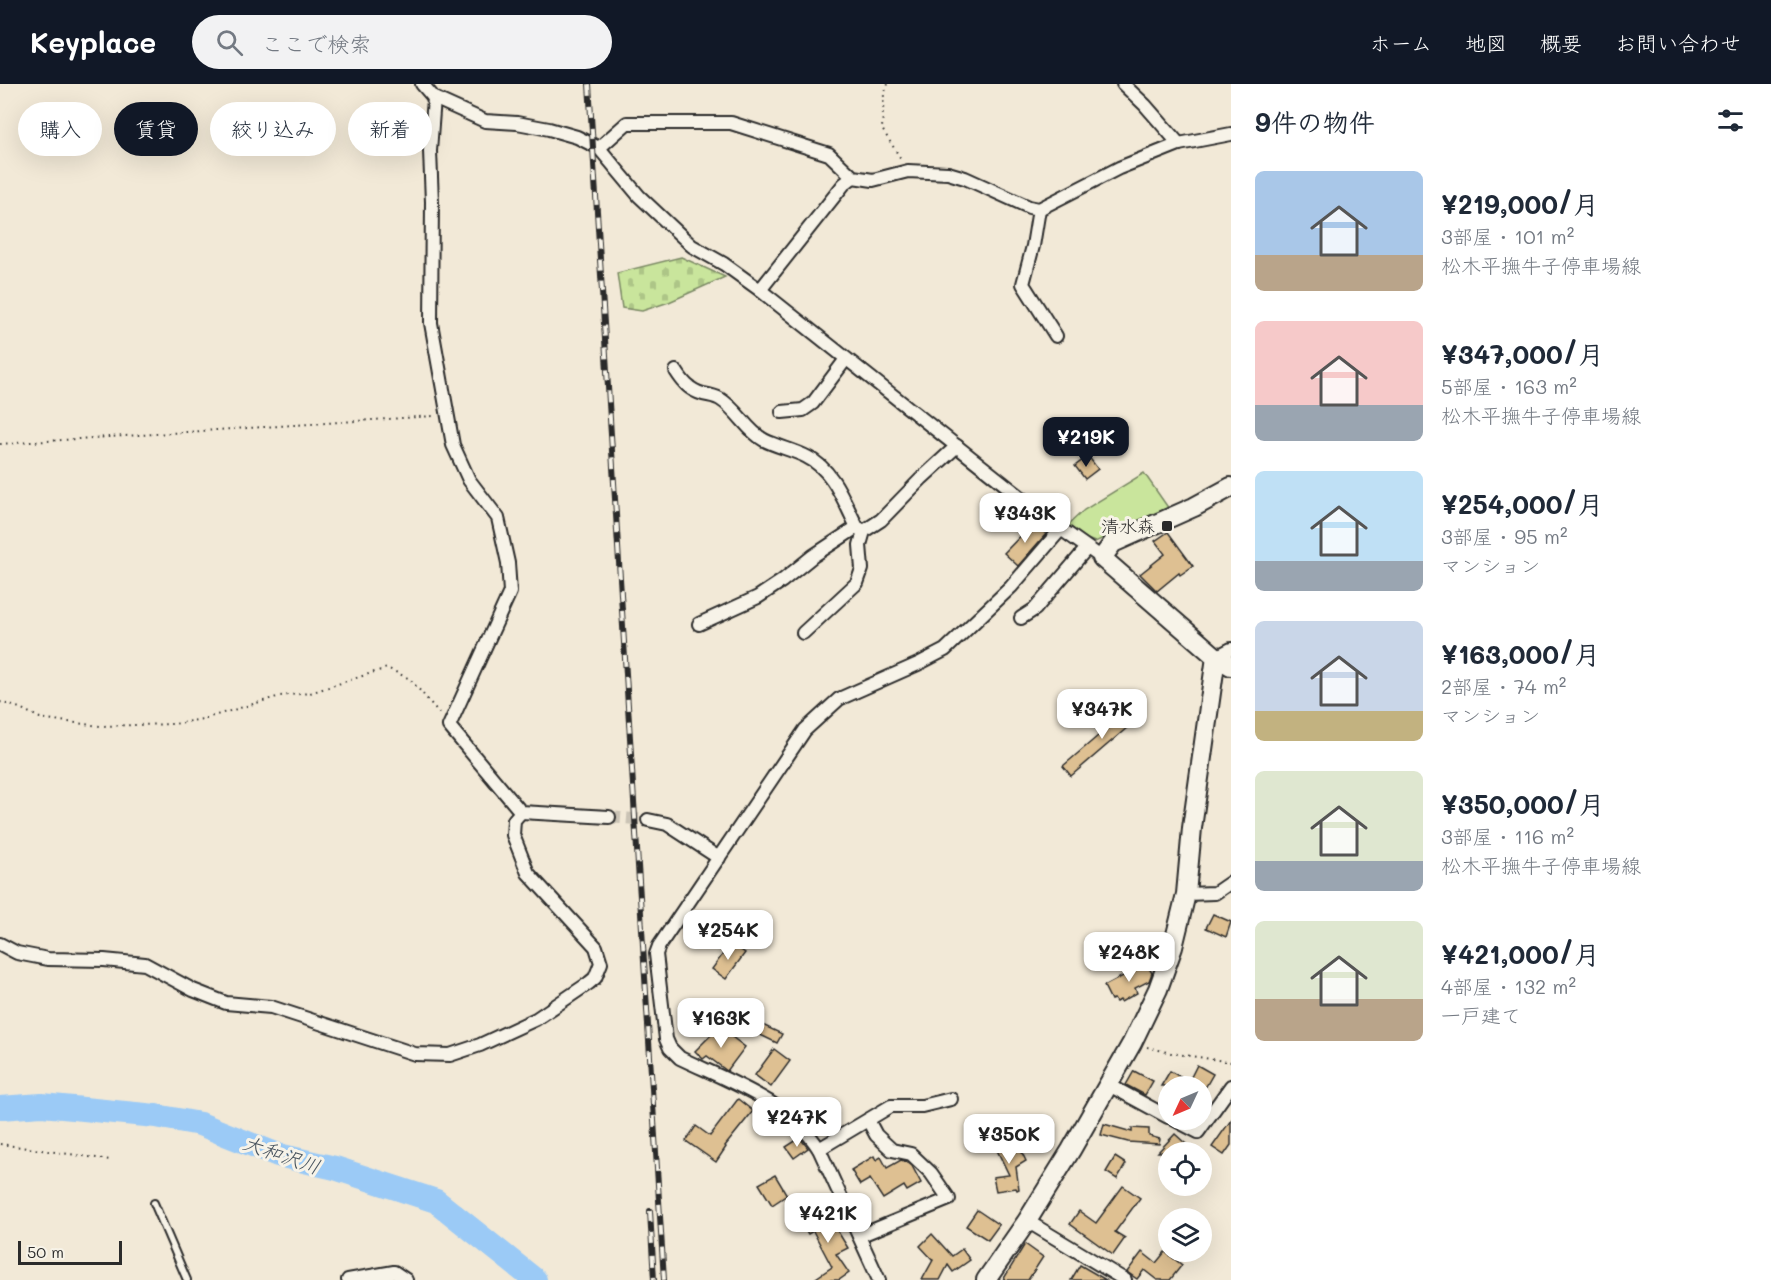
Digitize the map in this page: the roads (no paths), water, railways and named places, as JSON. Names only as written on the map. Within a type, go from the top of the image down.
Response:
[{"type":"main road","points":[[988,1279],[1027,1221],[1109,1085],[1158,989],[1173,947],[1186,894],[1192,828],[1226,657],[1095,553],[1194,507],[1231,487]]},
{"type":"street","points":[[422,84],[434,98],[485,121],[517,123],[549,129],[577,137],[599,148],[639,196],[692,246],[760,290],[1061,529],[1095,553],[1035,609],[1021,618]]},
{"type":"street","points":[[1123,84],[1179,144]]},
{"type":"street","points":[[434,98],[430,151],[431,323],[453,445],[469,480],[498,518],[508,563],[510,592],[449,726],[521,812],[609,817]]},
{"type":"street","points":[[599,148],[627,123],[731,123],[829,153],[853,177],[873,180],[908,171],[948,173],[965,178],[1029,207],[1039,209],[1119,168],[1179,144],[1231,134]]},
{"type":"street","points":[[760,290],[844,184],[853,177]]},
{"type":"street","points":[[1039,209],[1033,246],[1023,284],[1056,336]]},
{"type":"street","points":[[782,412],[803,410],[813,403],[846,359]]},
{"type":"street","points":[[676,371],[684,384],[698,392],[718,398],[733,408],[747,426],[764,440],[806,456],[820,464],[829,473],[860,529],[862,569],[857,583],[803,633]]},
{"type":"street","points":[[699,624],[758,597],[813,556],[860,529],[881,520],[957,446]]},
{"type":"street","points":[[879,1280],[810,1134],[794,1118],[778,1107],[680,1058],[670,1048],[666,1039],[656,954],[659,946],[805,730],[839,699],[945,650],[1011,586],[1061,529]]},
{"type":"street","points":[[0,944],[17,953],[48,959],[104,960],[145,964],[193,990],[225,1003],[271,1007],[415,1054],[450,1055],[536,1019],[595,978],[601,963],[596,947],[528,873],[513,835],[514,820],[521,812]]},
{"type":"street","points":[[648,820],[667,824],[719,858]]},
{"type":"street","points":[[1186,894],[1215,892],[1231,882]]},
{"type":"street","points":[[1109,1085],[1158,1112]]},
{"type":"street","points":[[1212,1112],[1231,1086]]},
{"type":"street","points":[[819,1149],[891,1106],[922,1106],[951,1099]]},
{"type":"street","points":[[859,1236],[949,1199],[931,1173],[911,1154],[892,1150],[876,1135],[868,1120]]},
{"type":"street","points":[[1027,1221],[1125,1280]]},
{"type":"street","points":[[348,1280],[394,1272],[406,1280]]},
{"type":"lane","points":[[154,1203],[187,1280]]},
{"type":"waterway","name":"大和沢川","points":[[0,1108],[42,1105],[156,1116],[200,1124],[278,1155],[335,1168],[436,1201],[535,1280]]},
{"type":"tunnel","points":[[609,817],[648,820]]},
{"type":"railway","points":[[589,84],[664,1280]]},
{"type":"railway","points":[[650,1211],[654,1280]]},
{"type":"place","name":"清水森","points":[[1167,526]]}]
